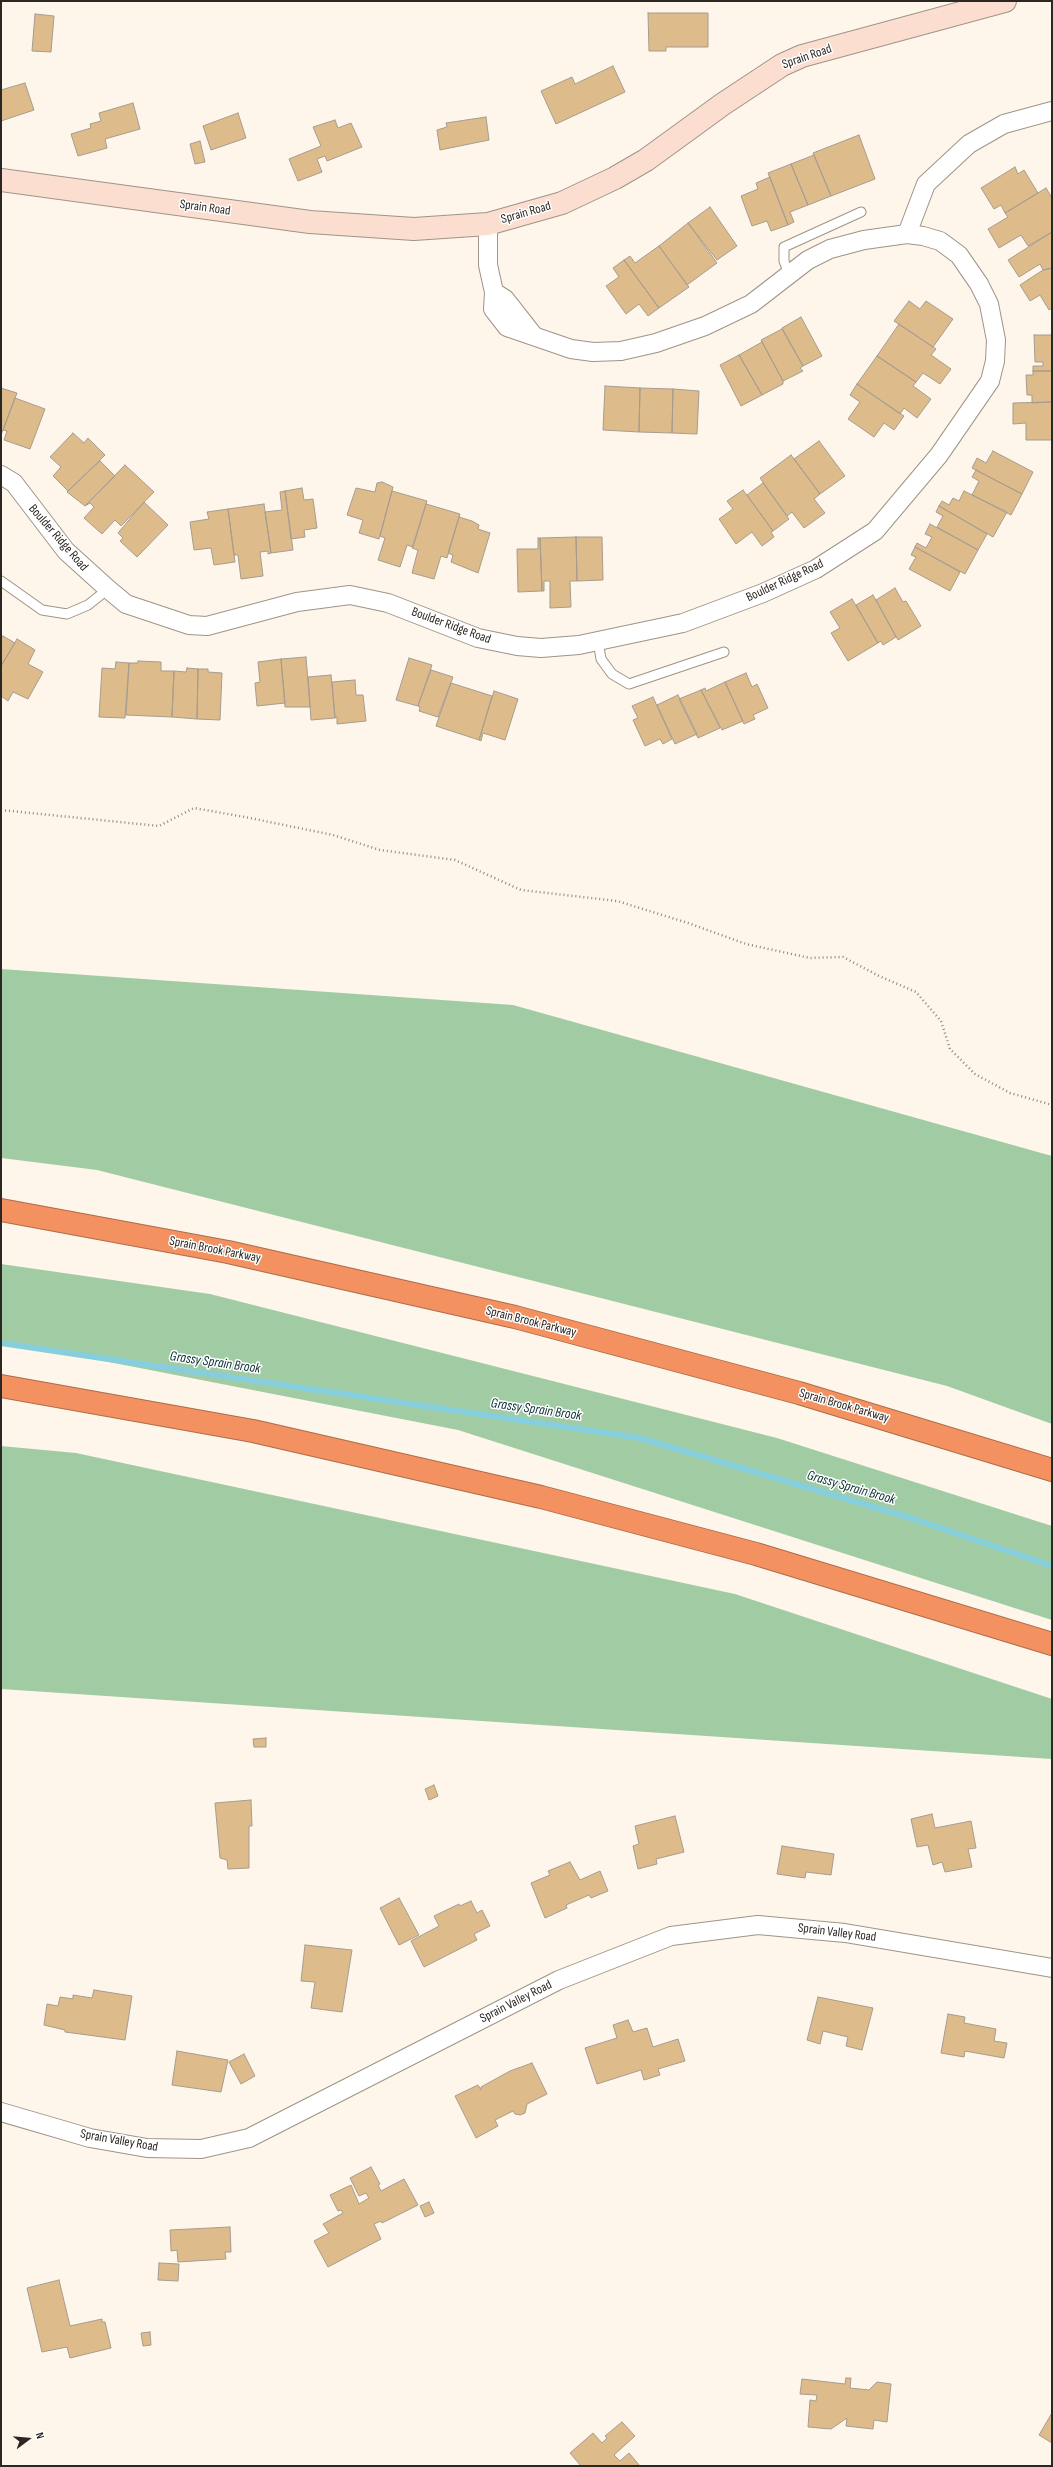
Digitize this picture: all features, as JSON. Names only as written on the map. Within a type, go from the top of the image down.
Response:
[{"type":"highway","name":"Sprain Brook Parkway","points":[[1,1210],[228,1252],[515,1317],[778,1387],[1052,1470]]},
{"type":"highway","points":[[1,1386],[253,1431],[527,1494],[756,1554],[1052,1644]]},
{"type":"street","name":"Sprain Road","points":[[1,180],[310,222],[414,229],[488,224],[562,203],[616,178],[646,160],[723,104],[782,65],[802,56],[1005,1]]},
{"type":"street","points":[[907,234],[926,184],[969,144],[1004,124],[1052,111]]},
{"type":"street","name":"Boulder Ridge Road","points":[[1,475],[14,483],[66,551],[126,604],[189,625],[207,626],[297,602],[350,595],[388,603],[478,638],[517,646],[541,648],[598,641],[683,623],[763,593],[816,569],[875,531],[939,455],[990,382],[995,361],[996,340],[989,304],[979,284],[959,255],[940,241],[924,236],[907,234],[864,240],[830,249],[808,260],[751,304],[705,326],[656,342],[621,351],[593,352],[571,349],[534,336],[505,299],[494,292],[488,265],[488,224]]},
{"type":"street","name":"Sprain Valley Road","points":[[1,2112],[90,2138],[147,2148],[201,2149],[249,2138],[559,1980],[671,1936],[758,1925],[845,1933],[1052,1968]]},
{"type":"lane","points":[[789,274],[784,261],[784,247],[861,212]]},
{"type":"lane","points":[[1,581],[42,610],[67,614],[88,605],[108,589]]},
{"type":"lane","points":[[598,641],[601,659],[612,674],[629,684],[724,652]]},
{"type":"path","points":[[1,810],[159,826],[194,808],[333,835],[380,850],[455,860],[521,890],[617,901],[688,923],[746,944],[810,958],[843,957],[879,976],[916,992],[941,1021],[950,1048],[975,1074],[1010,1093],[1052,1105]]},
{"type":"green space","points":[[1,969],[513,1005],[1052,1156],[1052,1424],[947,1386],[97,1170],[1,1158]]},
{"type":"green space","points":[[1,1264],[210,1294],[777,1438],[1052,1526],[1052,1620],[458,1430],[1,1341]]},
{"type":"green space","points":[[1,1446],[76,1453],[735,1594],[1052,1699],[1052,1759],[1,1689]]},
{"type":"building","points":[[648,13],[708,13],[708,47],[666,47],[666,51],[649,51]]},
{"type":"building","points":[[35,14],[54,16],[51,52],[32,51]]},
{"type":"building","points":[[613,66],[625,92],[556,124],[541,91],[572,77],[575,84]]},
{"type":"building","points":[[25,83],[34,110],[1,121],[1,90]]},
{"type":"building","points":[[133,103],[140,129],[105,139],[107,148],[78,156],[71,134],[91,128],[90,124],[101,121],[99,113]]},
{"type":"building","points":[[238,113],[246,138],[211,150],[203,126]]},
{"type":"building","points":[[486,117],[489,140],[440,150],[437,130],[447,127],[446,123]]},
{"type":"building","points":[[335,120],[338,128],[351,123],[362,147],[327,161],[325,156],[317,159],[322,172],[298,181],[289,159],[321,146],[313,127]]},
{"type":"building","points":[[859,135],[875,179],[831,196],[813,153]]},
{"type":"building","points":[[200,141],[205,162],[195,164],[190,144]]},
{"type":"building","points":[[814,155],[831,196],[808,205],[791,164]]},
{"type":"building","points":[[791,164],[808,205],[790,212],[794,222],[788,225],[768,173]]},
{"type":"building","points":[[1015,167],[1018,174],[1024,170],[1038,193],[1005,213],[1001,205],[994,209],[981,188]]},
{"type":"building","points":[[770,177],[788,225],[771,231],[767,221],[752,226],[741,196],[758,189],[756,183]]},
{"type":"building","points":[[1046,188],[1052,198],[1052,232],[1028,246],[1021,235],[999,248],[988,229],[1008,217],[1005,213]]},
{"type":"building","points":[[710,207],[737,246],[717,260],[688,223]]},
{"type":"building","points":[[688,223],[717,263],[687,285],[659,246]]},
{"type":"building","points":[[1052,232],[1052,268],[1043,270],[1040,264],[1019,277],[1008,260]]},
{"type":"building","points":[[659,246],[689,287],[659,308],[624,260],[630,256],[635,263]]},
{"type":"building","points":[[624,260],[659,308],[648,316],[639,304],[626,314],[606,286],[619,277],[613,268]]},
{"type":"building","points":[[1052,268],[1052,308],[1049,310],[1040,295],[1030,301],[1020,285],[1043,270]]},
{"type":"building","points":[[909,301],[920,309],[926,301],[953,319],[933,347],[894,321]]},
{"type":"building","points":[[801,317],[822,356],[803,366],[782,328]]},
{"type":"building","points":[[899,324],[936,349],[931,355],[951,369],[940,384],[923,373],[916,382],[877,356]]},
{"type":"building","points":[[782,329],[803,366],[800,368],[803,371],[783,381],[761,340]]},
{"type":"building","points":[[1034,335],[1052,335],[1052,371],[1033,371],[1033,366],[1043,366],[1043,362],[1035,362]]},
{"type":"building","points":[[762,342],[783,381],[783,384],[762,395],[739,355]]},
{"type":"building","points":[[739,355],[762,395],[741,406],[720,365]]},
{"type":"building","points":[[877,356],[916,382],[913,386],[931,399],[917,418],[904,408],[900,414],[857,384]]},
{"type":"building","points":[[1033,371],[1052,371],[1052,402],[1032,403],[1032,395],[1027,395],[1026,375],[1033,375]]},
{"type":"building","points":[[857,384],[904,416],[894,430],[884,423],[874,437],[848,419],[860,402],[850,395]]},
{"type":"building","points":[[605,386],[640,388],[639,432],[603,430]]},
{"type":"building","points":[[1,388],[17,393],[1,435]]},
{"type":"building","points":[[640,388],[673,389],[672,433],[639,432]]},
{"type":"building","points":[[673,389],[699,391],[697,434],[672,433]]},
{"type":"building","points":[[15,398],[45,409],[30,449],[4,440],[7,431],[3,430]]},
{"type":"building","points":[[1052,402],[1052,440],[1026,440],[1026,423],[1013,424],[1013,403]]},
{"type":"building","points":[[73,433],[84,443],[88,438],[105,455],[68,491],[53,476],[61,467],[50,457]]},
{"type":"building","points":[[819,441],[845,476],[820,494],[794,459]]},
{"type":"building","points":[[993,451],[1033,472],[1022,494],[972,468],[977,458],[986,463]]},
{"type":"building","points":[[791,455],[820,494],[814,499],[825,513],[804,528],[792,512],[787,516],[760,478]]},
{"type":"building","points":[[100,461],[115,476],[85,506],[67,492]]},
{"type":"building","points":[[125,465],[154,492],[121,526],[115,520],[102,534],[84,518],[94,507],[90,503],[85,506]]},
{"type":"building","points":[[976,470],[1022,494],[1011,515],[972,495],[979,481],[972,477]]},
{"type":"building","points":[[382,482],[393,487],[379,539],[359,533],[363,520],[347,515],[356,488],[375,492],[377,483]]},
{"type":"building","points":[[763,483],[789,519],[773,531],[747,495]]},
{"type":"building","points":[[302,488],[304,500],[313,499],[317,528],[304,530],[305,537],[291,539],[285,491]]},
{"type":"building","points":[[743,490],[773,531],[771,532],[774,537],[762,546],[752,532],[736,544],[719,519],[733,509],[727,501]]},
{"type":"building","points":[[285,491],[293,550],[271,553],[265,512],[282,510],[280,492]]},
{"type":"building","points":[[392,491],[427,501],[413,547],[407,545],[400,567],[378,560],[385,538],[380,536]]},
{"type":"building","points":[[964,491],[1007,512],[993,537],[939,506],[942,501],[949,505],[953,498],[959,501]]},
{"type":"building","points":[[144,502],[168,525],[137,557],[120,541],[123,538],[118,533]]},
{"type":"building","points":[[264,504],[271,553],[268,554],[268,551],[260,552],[263,576],[241,579],[238,555],[234,555],[228,509]]},
{"type":"building","points":[[426,504],[460,514],[447,558],[441,556],[434,579],[412,573],[418,550],[412,548]]},
{"type":"building","points":[[939,506],[987,534],[978,550],[937,527],[943,516],[936,512]]},
{"type":"building","points":[[228,509],[235,562],[214,565],[211,548],[194,550],[190,522],[209,519],[207,512]]},
{"type":"building","points":[[459,517],[472,521],[479,525],[478,529],[490,533],[478,573],[451,562],[453,555],[448,553]]},
{"type":"building","points":[[930,524],[978,550],[965,574],[915,547],[917,543],[926,548],[932,537],[925,534]]},
{"type":"building","points":[[576,537],[602,537],[603,580],[577,581]]},
{"type":"building","points":[[576,537],[577,581],[570,581],[571,607],[550,608],[550,581],[544,581],[544,591],[542,591],[540,538]]},
{"type":"building","points":[[538,538],[540,538],[542,591],[518,592],[517,549],[538,549]]},
{"type":"building","points":[[915,547],[960,572],[950,591],[909,569],[916,557],[911,555]]},
{"type":"building","points":[[895,588],[903,602],[906,601],[921,626],[898,640],[876,600]]},
{"type":"building","points":[[873,595],[896,637],[883,645],[881,641],[878,643],[856,605]]},
{"type":"building","points":[[852,599],[878,643],[848,661],[831,633],[840,628],[830,612]]},
{"type":"building","points":[[3,636],[15,643],[1,666],[1,639]]},
{"type":"building","points":[[17,639],[35,650],[28,664],[43,672],[28,699],[13,692],[8,701],[1,696],[1,666]]},
{"type":"building","points":[[306,657],[310,707],[285,707],[281,659]]},
{"type":"building","points":[[409,658],[432,665],[418,706],[396,700]]},
{"type":"building","points":[[281,659],[285,703],[257,706],[255,683],[260,682],[258,662]]},
{"type":"building","points":[[138,661],[161,662],[161,671],[174,671],[172,717],[126,715],[129,663],[138,663]]},
{"type":"building","points":[[116,662],[129,663],[125,718],[99,717],[102,668],[115,669]]},
{"type":"building","points":[[187,668],[198,669],[197,719],[172,717],[174,671],[186,672]]},
{"type":"building","points":[[198,669],[208,669],[208,672],[222,673],[220,720],[197,719]]},
{"type":"building","points":[[431,670],[453,677],[438,717],[419,711],[420,707],[418,706]]},
{"type":"building","points":[[746,673],[752,687],[757,684],[768,708],[753,715],[755,719],[744,724],[725,682]]},
{"type":"building","points":[[331,675],[335,718],[311,720],[308,677]]},
{"type":"building","points":[[355,680],[356,695],[363,695],[366,721],[337,724],[337,717],[335,718],[332,682]]},
{"type":"building","points":[[725,682],[743,721],[722,730],[701,690],[705,688],[706,691]]},
{"type":"building","points":[[451,683],[492,696],[479,740],[436,726]]},
{"type":"building","points":[[701,690],[720,728],[698,738],[679,699]]},
{"type":"building","points":[[494,691],[518,699],[505,740],[483,733],[481,741],[479,740]]},
{"type":"building","points":[[678,695],[697,734],[675,744],[657,705]]},
{"type":"building","points":[[653,697],[672,739],[663,744],[660,739],[645,746],[633,720],[638,718],[632,706]]},
{"type":"building","points":[[266,1738],[266,1747],[254,1747],[253,1739]]},
{"type":"building","points":[[434,1785],[438,1796],[429,1800],[425,1789]]},
{"type":"building","points":[[251,1800],[252,1826],[249,1826],[249,1868],[228,1869],[227,1860],[220,1858],[215,1803]]},
{"type":"building","points":[[932,1814],[935,1828],[971,1821],[976,1848],[968,1849],[972,1867],[945,1872],[942,1862],[933,1865],[928,1845],[917,1847],[911,1819]]},
{"type":"building","points":[[675,1816],[684,1852],[656,1859],[657,1864],[638,1869],[633,1846],[639,1844],[635,1826]]},
{"type":"building","points":[[782,1846],[834,1854],[831,1875],[806,1872],[805,1878],[777,1874]]},
{"type":"building","points":[[570,1862],[580,1880],[600,1871],[608,1891],[591,1898],[589,1895],[566,1905],[567,1908],[545,1918],[531,1883],[550,1875],[548,1871]]},
{"type":"building","points":[[399,1898],[419,1935],[399,1945],[380,1908]]},
{"type":"building","points":[[471,1901],[477,1913],[482,1910],[490,1926],[474,1934],[477,1940],[424,1967],[411,1941],[439,1926],[434,1916],[459,1904],[460,1906]]},
{"type":"building","points":[[305,1945],[352,1950],[342,2012],[311,2008],[315,1982],[301,1981]]},
{"type":"building","points":[[94,1990],[132,1996],[125,2040],[65,2032],[65,2030],[44,2025],[47,2004],[58,2006],[60,1997],[73,1999],[73,1995],[92,1998]]},
{"type":"building","points":[[818,1997],[873,2008],[862,2050],[846,2046],[848,2037],[823,2031],[820,2044],[807,2040]]},
{"type":"building","points":[[948,2014],[965,2017],[964,2023],[996,2029],[994,2041],[1007,2043],[1004,2058],[965,2051],[964,2057],[941,2053]]},
{"type":"building","points":[[628,2020],[633,2032],[647,2028],[653,2047],[678,2039],[685,2061],[658,2069],[660,2075],[644,2080],[641,2070],[597,2084],[585,2048],[617,2038],[613,2025]]},
{"type":"building","points":[[177,2051],[228,2060],[221,2092],[172,2085]]},
{"type":"building","points":[[244,2054],[255,2076],[241,2084],[229,2062]]},
{"type":"building","points":[[532,2063],[547,2094],[527,2104],[525,2113],[520,2115],[515,2114],[513,2111],[495,2120],[498,2126],[476,2138],[455,2096],[478,2085],[481,2090],[481,2087],[510,2071]]},
{"type":"building","points":[[371,2167],[380,2184],[378,2185],[381,2191],[404,2179],[418,2205],[382,2223],[381,2221],[374,2224],[381,2239],[328,2267],[314,2241],[329,2233],[323,2224],[343,2213],[341,2210],[338,2211],[330,2195],[351,2185],[359,2204],[369,2198],[366,2193],[359,2196],[350,2178]]},
{"type":"building","points":[[429,2202],[434,2213],[425,2217],[420,2206]]},
{"type":"building","points":[[230,2227],[231,2252],[225,2252],[226,2259],[178,2262],[177,2250],[171,2251],[170,2230]]},
{"type":"building","points":[[159,2263],[179,2264],[178,2281],[158,2280]]},
{"type":"building","points":[[59,2280],[70,2326],[102,2319],[102,2322],[105,2322],[111,2348],[70,2358],[67,2347],[42,2352],[27,2288]]},
{"type":"building","points":[[150,2332],[151,2345],[143,2346],[141,2333]]},
{"type":"building","points":[[846,2378],[851,2378],[850,2388],[869,2390],[877,2382],[891,2384],[887,2422],[874,2420],[873,2429],[846,2426],[847,2418],[831,2429],[808,2427],[810,2400],[816,2401],[817,2395],[800,2394],[802,2379],[845,2384]]},
{"type":"building","points":[[1052,2413],[1052,2443],[1039,2435]]},
{"type":"building","points":[[622,2422],[635,2436],[614,2455],[620,2461],[629,2453],[640,2466],[581,2466],[570,2453],[593,2433],[602,2443],[607,2438],[605,2436]]},
{"type":"waterway","name":"Grassy Sprain Brook","points":[[1,1343],[640,1438],[911,1518],[1052,1566]]}]
